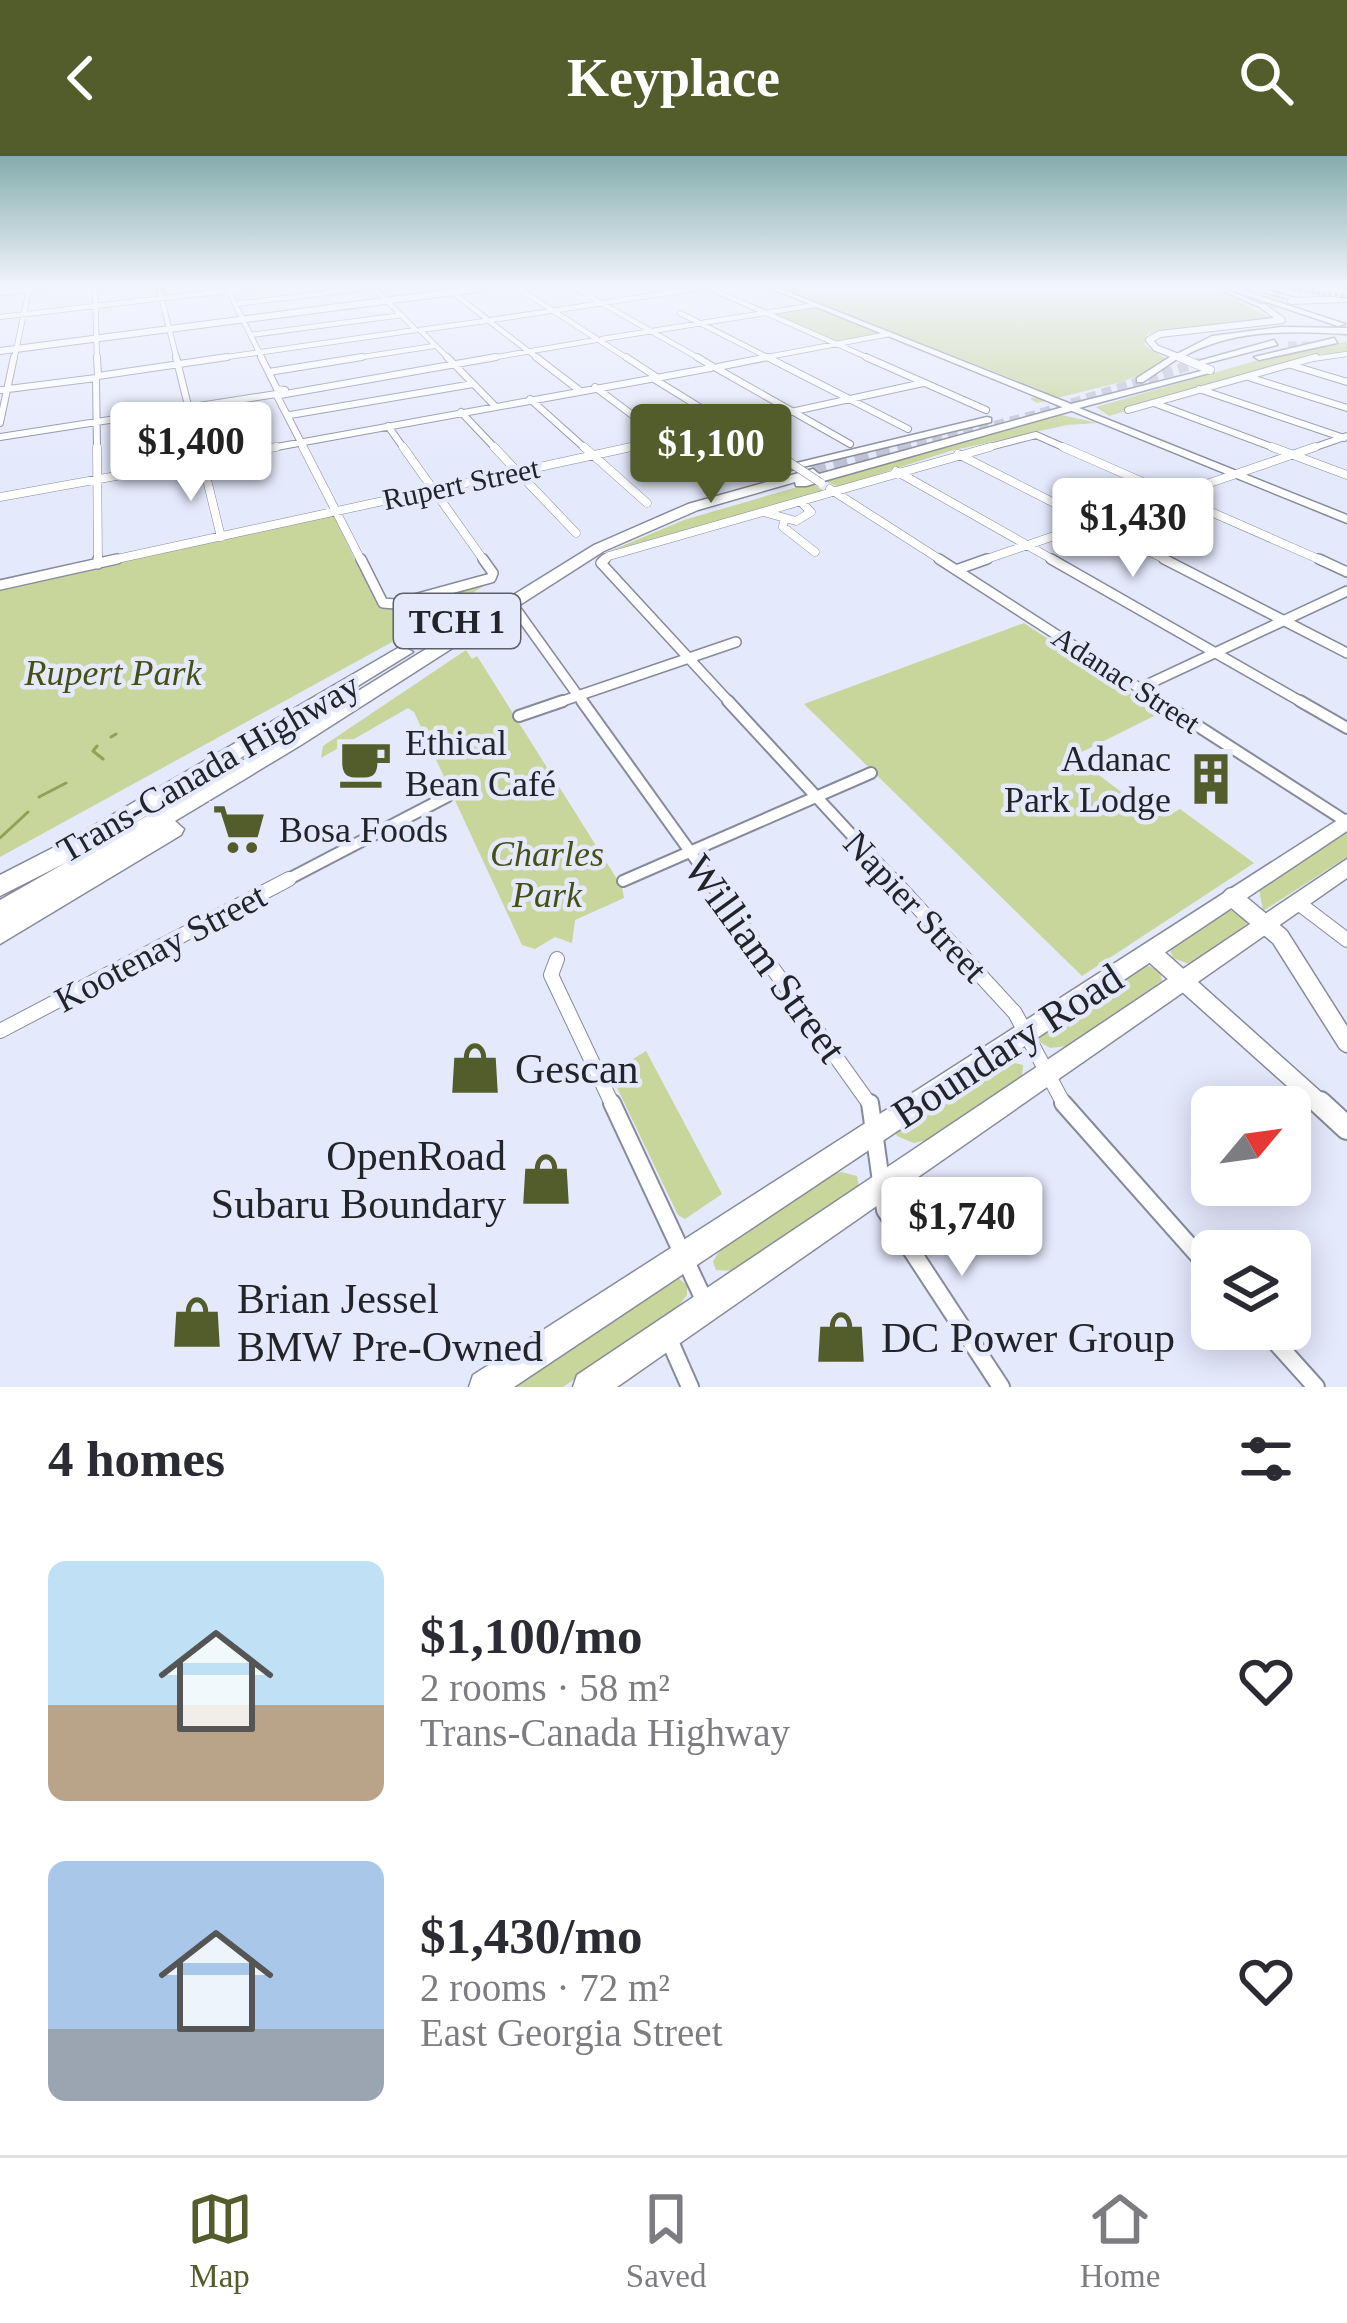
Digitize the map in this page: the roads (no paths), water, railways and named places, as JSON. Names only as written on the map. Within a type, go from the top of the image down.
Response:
[{"type":"highway","points":[[1192,360],[1205,345]]},
{"type":"highway","points":[[1192,360],[1241,345]]},
{"type":"highway","points":[[1217,356],[1265,345]]},
{"type":"highway","points":[[1161,350],[1192,360],[1302,345]]},
{"type":"highway","points":[[1192,360],[1288,346]]},
{"type":"highway","points":[[628,535],[1062,406]]},
{"type":"highway","points":[[682,502],[798,464],[1062,406]]},
{"type":"highway","name":"Trans-Canada Highway","points":[[0,886],[556,560],[682,502],[813,475]]},
{"type":"highway","name":"Trans-Canada Highway","points":[[0,913],[295,740],[529,589],[628,535],[716,500],[813,475]]},
{"type":"highway","points":[[0,933],[191,818],[295,740]]},
{"type":"highway","points":[[0,872],[237,751]]},
{"type":"main road","points":[[918,345],[1347,519]]},
{"type":"main road","points":[[1062,406],[1192,360]]},
{"type":"main road","points":[[1062,406],[1192,360]]},
{"type":"main road","points":[[1062,406],[1146,378]]},
{"type":"main road","points":[[1062,406],[1087,399]]},
{"type":"main road","name":"Boundary Road","points":[[485,1387],[1347,822]]},
{"type":"main road","name":"Boundary Road","points":[[589,1387],[1347,867]]},
{"type":"street","points":[[0,350],[37,345]]},
{"type":"street","points":[[95,345],[98,564]]},
{"type":"street","points":[[173,345],[221,537]]},
{"type":"street","points":[[256,345],[383,603],[492,577],[388,426]]},
{"type":"street","points":[[4,390],[311,345]]},
{"type":"street","points":[[521,345],[579,390]]},
{"type":"street","points":[[0,437],[564,345]]},
{"type":"street","name":"Adanac Street","points":[[608,345],[1347,822]]},
{"type":"street","points":[[675,345],[850,445]]},
{"type":"street","points":[[745,345],[908,429]]},
{"type":"street","points":[[0,497],[828,345]]},
{"type":"street","points":[[839,345],[986,410]]},
{"type":"street","points":[[1156,345],[1161,350]]},
{"type":"street","points":[[1128,410],[1331,354],[1339,345]]},
{"type":"street","points":[[268,371],[434,346],[495,406]]},
{"type":"street","points":[[0,423],[17,348]]},
{"type":"street","points":[[1287,364],[1347,382]]},
{"type":"street","points":[[1244,376],[1347,409]]},
{"type":"street","name":"Rupert Street","points":[[0,585],[923,383]]},
{"type":"street","points":[[290,415],[473,384]]},
{"type":"street","points":[[595,387],[715,477]]},
{"type":"street","points":[[1198,389],[1345,438]]},
{"type":"street","points":[[530,399],[647,502]]},
{"type":"street","points":[[1154,403],[1347,475]]},
{"type":"street","points":[[461,412],[576,533]]},
{"type":"street","points":[[767,513],[896,471],[1038,435],[1347,572]]},
{"type":"street","points":[[956,570],[1345,438]]},
{"type":"street","points":[[958,454],[1347,652]]},
{"type":"street","points":[[896,471],[1347,728]]},
{"type":"street","points":[[767,513],[784,521],[810,516],[803,503]]},
{"type":"street","name":"Napier Street","points":[[767,513],[604,559],[602,566],[1011,1009],[1058,1097],[1191,1247]]},
{"type":"street","points":[[784,521],[783,527],[815,552]]},
{"type":"street","points":[[1140,688],[1347,591]]},
{"type":"street","name":"William Street","points":[[518,612],[868,1100],[885,1210],[1001,1387]]},
{"type":"street","points":[[520,716],[736,642]]},
{"type":"street","points":[[622,881],[871,773]]},
{"type":"street","name":"Kootenay Street","points":[[0,1031],[448,796]]},
{"type":"street","points":[[1232,897],[1283,942],[1347,1043]]},
{"type":"street","points":[[1297,902],[1347,940]]},
{"type":"street","points":[[1151,952],[1347,1127]]},
{"type":"street","points":[[556,959],[551,975],[707,1306]]},
{"type":"street","points":[[667,1334],[690,1387]]},
{"type":"street","points":[[1283,1350],[1316,1387]]},
{"type":"waterway","points":[[111,737],[116,734]]},
{"type":"waterway","points":[[97,746],[93,751],[103,759]]},
{"type":"waterway","points":[[39,797],[66,783]]},
{"type":"waterway","points":[[0,838],[28,812]]},
{"type":"tunnel","points":[[1288,346],[1318,346]]},
{"type":"tunnel","points":[[902,450],[1036,415],[1200,362]]},
{"type":"tunnel","points":[[813,473],[913,447]]},
{"type":"place","name":"Ethical Bean Café","points":[[365,763]]},
{"type":"place","name":"Adanac Park Lodge","points":[[1211,779]]},
{"type":"place","name":"Bosa Foods","points":[[239,829]]},
{"type":"place","name":"Gescan","points":[[475,1068]]},
{"type":"place","name":"OpenRoad Subaru Boundary","points":[[546,1179]]},
{"type":"place","name":"Brian Jessel BMW Pre-Owned","points":[[197,1322]]},
{"type":"place","name":"DC Power Group","points":[[841,1337]]},
{"type":"park label","name":"Rupert Park","points":[[113,672]]},
{"type":"park label","name":"Charles Park","points":[[547,874]]}]
